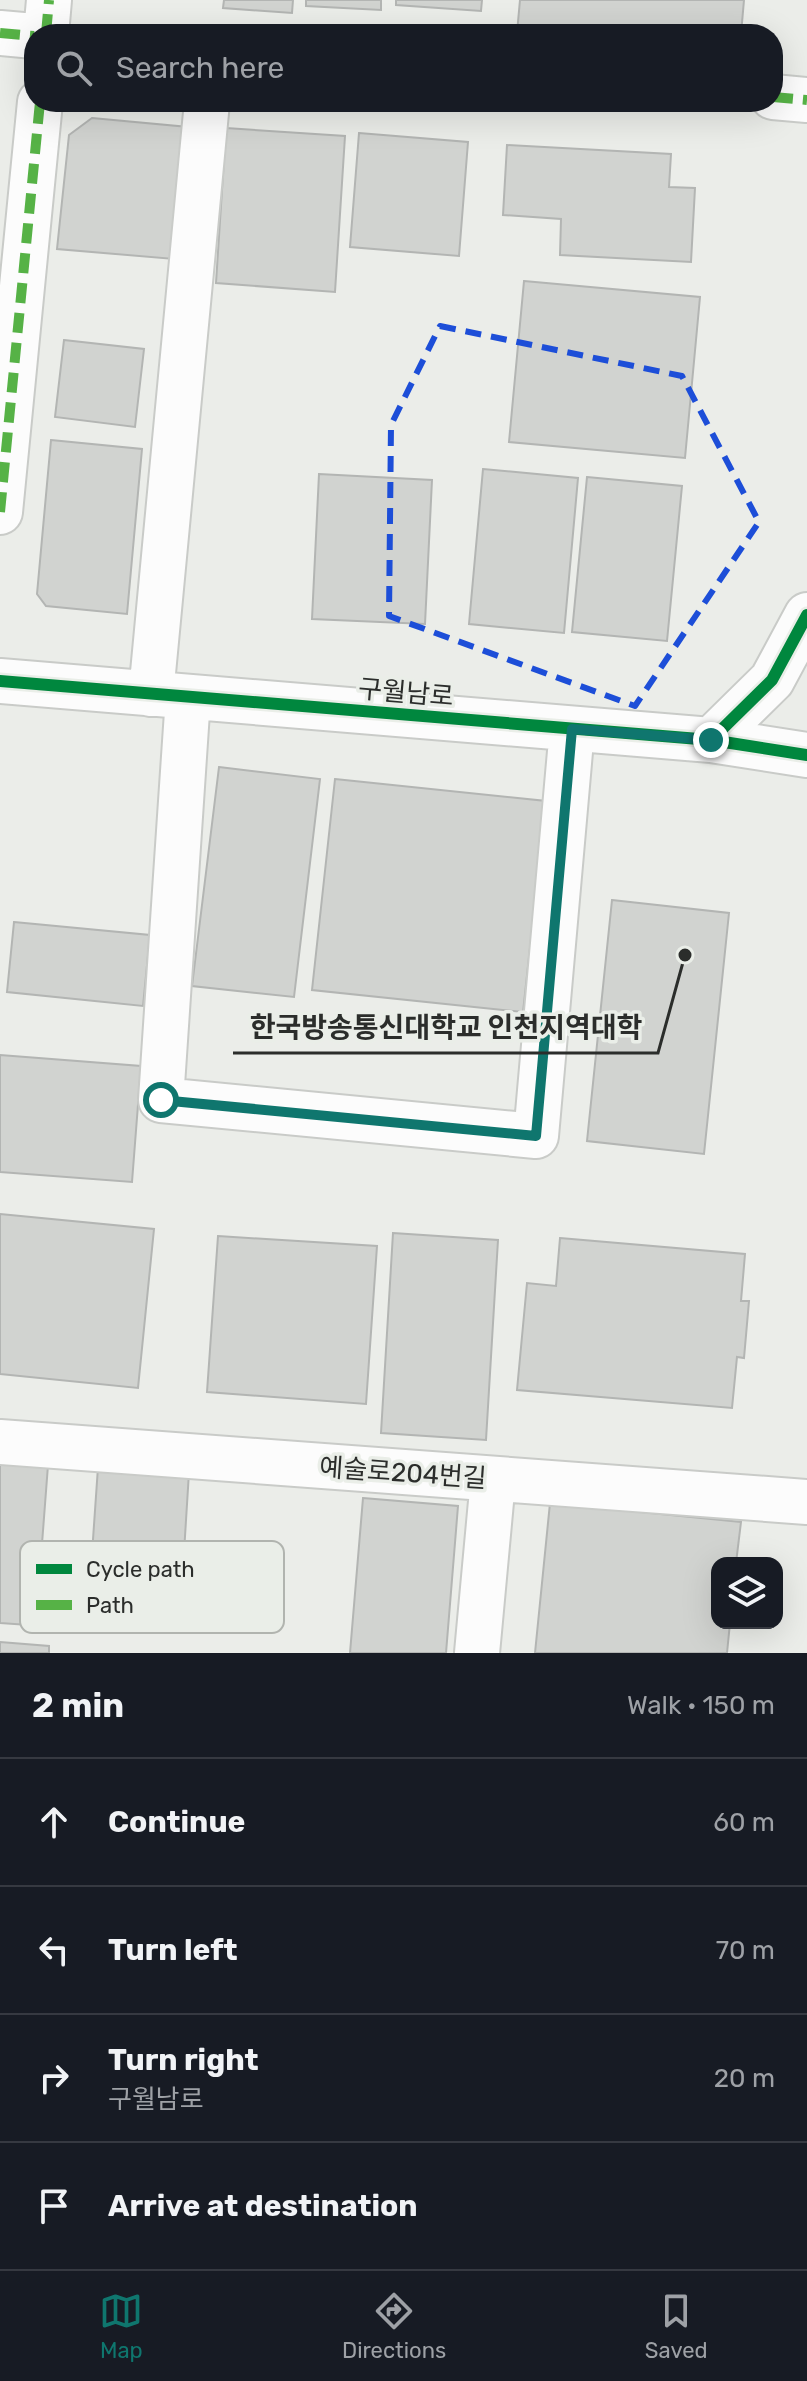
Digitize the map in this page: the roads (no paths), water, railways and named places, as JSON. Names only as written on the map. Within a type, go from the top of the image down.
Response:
[{"type":"street","points":[[47,24],[49,0]]},
{"type":"street","points":[[0,33],[24,35]]},
{"type":"street","points":[[783,98],[807,100]]},
{"type":"street","points":[[0,512],[39,112]]},
{"type":"street","points":[[206,112],[170,695],[161,1100],[536,1136],[572,729]]},
{"type":"street","points":[[711,740],[772,680],[807,615]]},
{"type":"street","name":"구월남로","points":[[0,681],[711,740],[807,755]]},
{"type":"street","name":"예술로204번길","points":[[0,1442],[807,1502]]},
{"type":"street","points":[[477,1653],[493,1480]]},
{"type":"place","name":"한국방송통신대학교 인천지역대학","points":[[685,955]]}]
